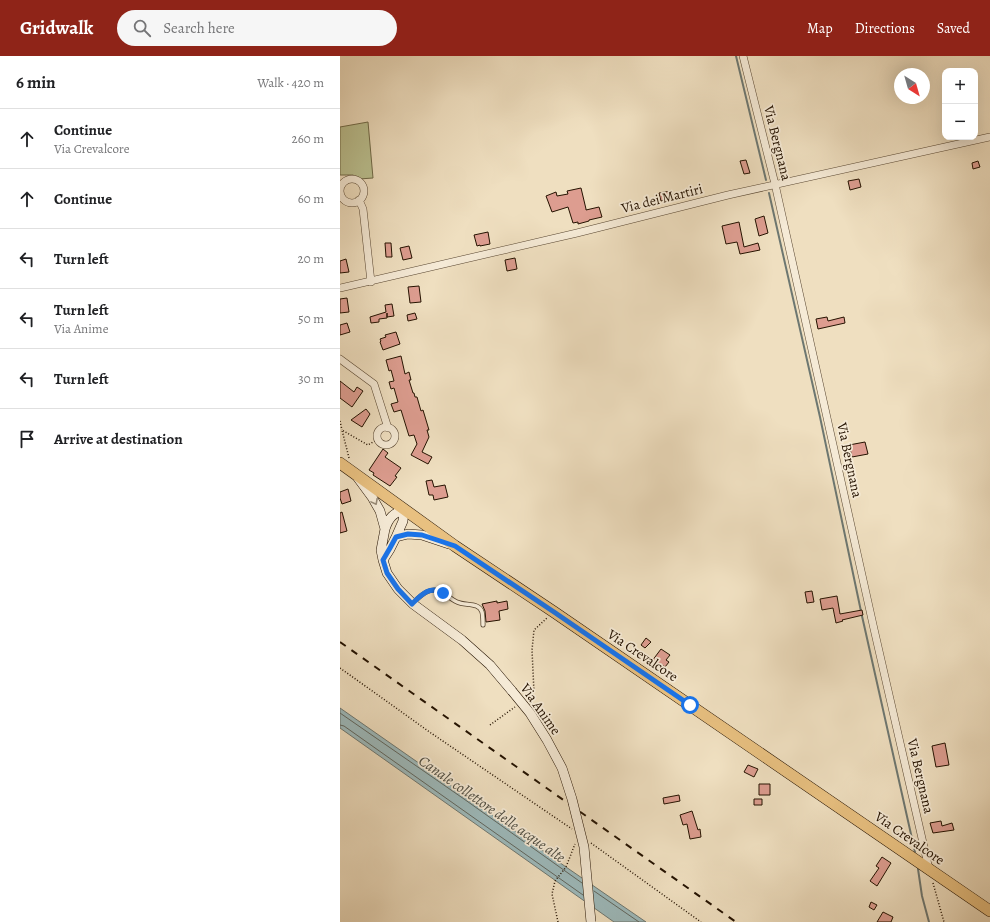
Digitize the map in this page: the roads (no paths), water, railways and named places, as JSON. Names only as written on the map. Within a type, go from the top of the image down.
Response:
[{"type":"main road","name":"Via Crevalcore","points":[[340,463],[455,546],[554,612],[990,911]]},
{"type":"street","name":"Via Bergnana","points":[[744,56],[775,184],[872,621],[929,869]]},
{"type":"street","name":"Via dei Martiri","points":[[340,288],[371,282],[775,184],[990,137]]},
{"type":"street","points":[[351,179],[358,181],[361,184],[364,191],[359,200],[354,202],[343,202],[340,192],[341,185],[344,182],[351,179]]},
{"type":"street","points":[[359,200],[363,209],[371,282]]},
{"type":"street","points":[[340,359],[374,384],[388,428],[392,430],[394,436],[391,443],[386,445],[381,443],[378,439],[378,433],[382,428],[388,428]]},
{"type":"street","points":[[352,471],[372,497],[380,511],[385,529]]},
{"type":"street","points":[[383,560],[381,550],[388,520],[394,514],[404,509]]},
{"type":"street","points":[[383,560],[403,522],[404,509]]},
{"type":"street","points":[[396,537],[408,534],[422,535],[455,546]]},
{"type":"street","name":"Via Anime","points":[[383,560],[387,573],[398,589],[412,604],[462,640],[490,665],[530,713],[547,740],[562,768],[572,799],[584,847],[591,922]]},
{"type":"lane","points":[[412,604],[422,594],[428,591],[439,591],[456,602],[477,606],[482,612],[483,625]]},
{"type":"water","points":[[340,708],[646,922],[614,922],[340,728]]},
{"type":"waterway","points":[[736,56],[766,180]]},
{"type":"waterway","points":[[769,193],[820,417],[862,616],[915,852]]},
{"type":"waterway","points":[[918,869],[922,896],[929,922]]},
{"type":"railway","points":[[340,642],[736,922]]},
{"type":"water label","name":"Canale collettore delle acque alte","points":[[492,809]]}]
